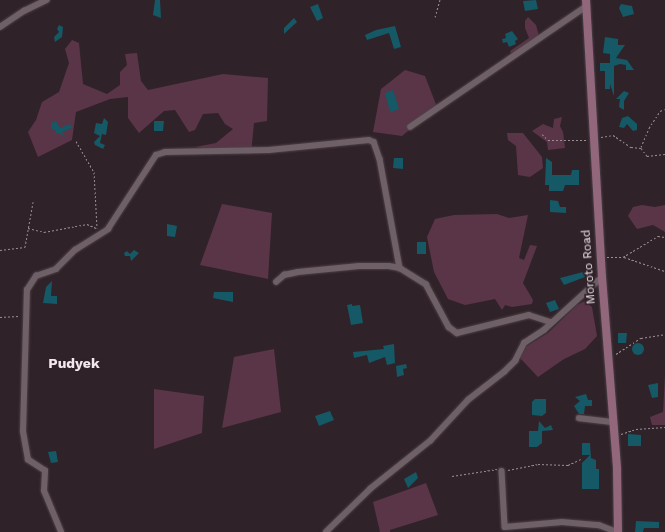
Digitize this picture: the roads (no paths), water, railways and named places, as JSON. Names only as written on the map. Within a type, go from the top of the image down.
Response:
[{"type":"main road","name":"Moroto Road","points":[[587,3],[593,139],[608,360],[615,436],[618,532]]},
{"type":"street","points":[[0,27],[24,11],[47,0]]},
{"type":"street","points":[[410,127],[587,3]]},
{"type":"street","points":[[61,532],[44,491],[45,471],[28,460],[23,432],[27,290],[36,276],[56,269],[75,250],[98,237],[108,229],[160,152],[269,150],[369,140],[374,142],[380,159],[400,268]]},
{"type":"street","points":[[276,282],[284,275],[298,272],[359,266],[400,268],[426,284],[449,327],[457,333],[529,315],[551,322]]},
{"type":"street","points":[[326,532],[370,489],[430,441],[468,400],[515,361],[524,343],[551,322],[602,277]]},
{"type":"street","points":[[579,418],[613,422]]},
{"type":"street","points":[[502,471],[505,527],[562,522],[599,525],[618,532]]},
{"type":"district","name":"Pudyek","points":[[74,363]]}]
